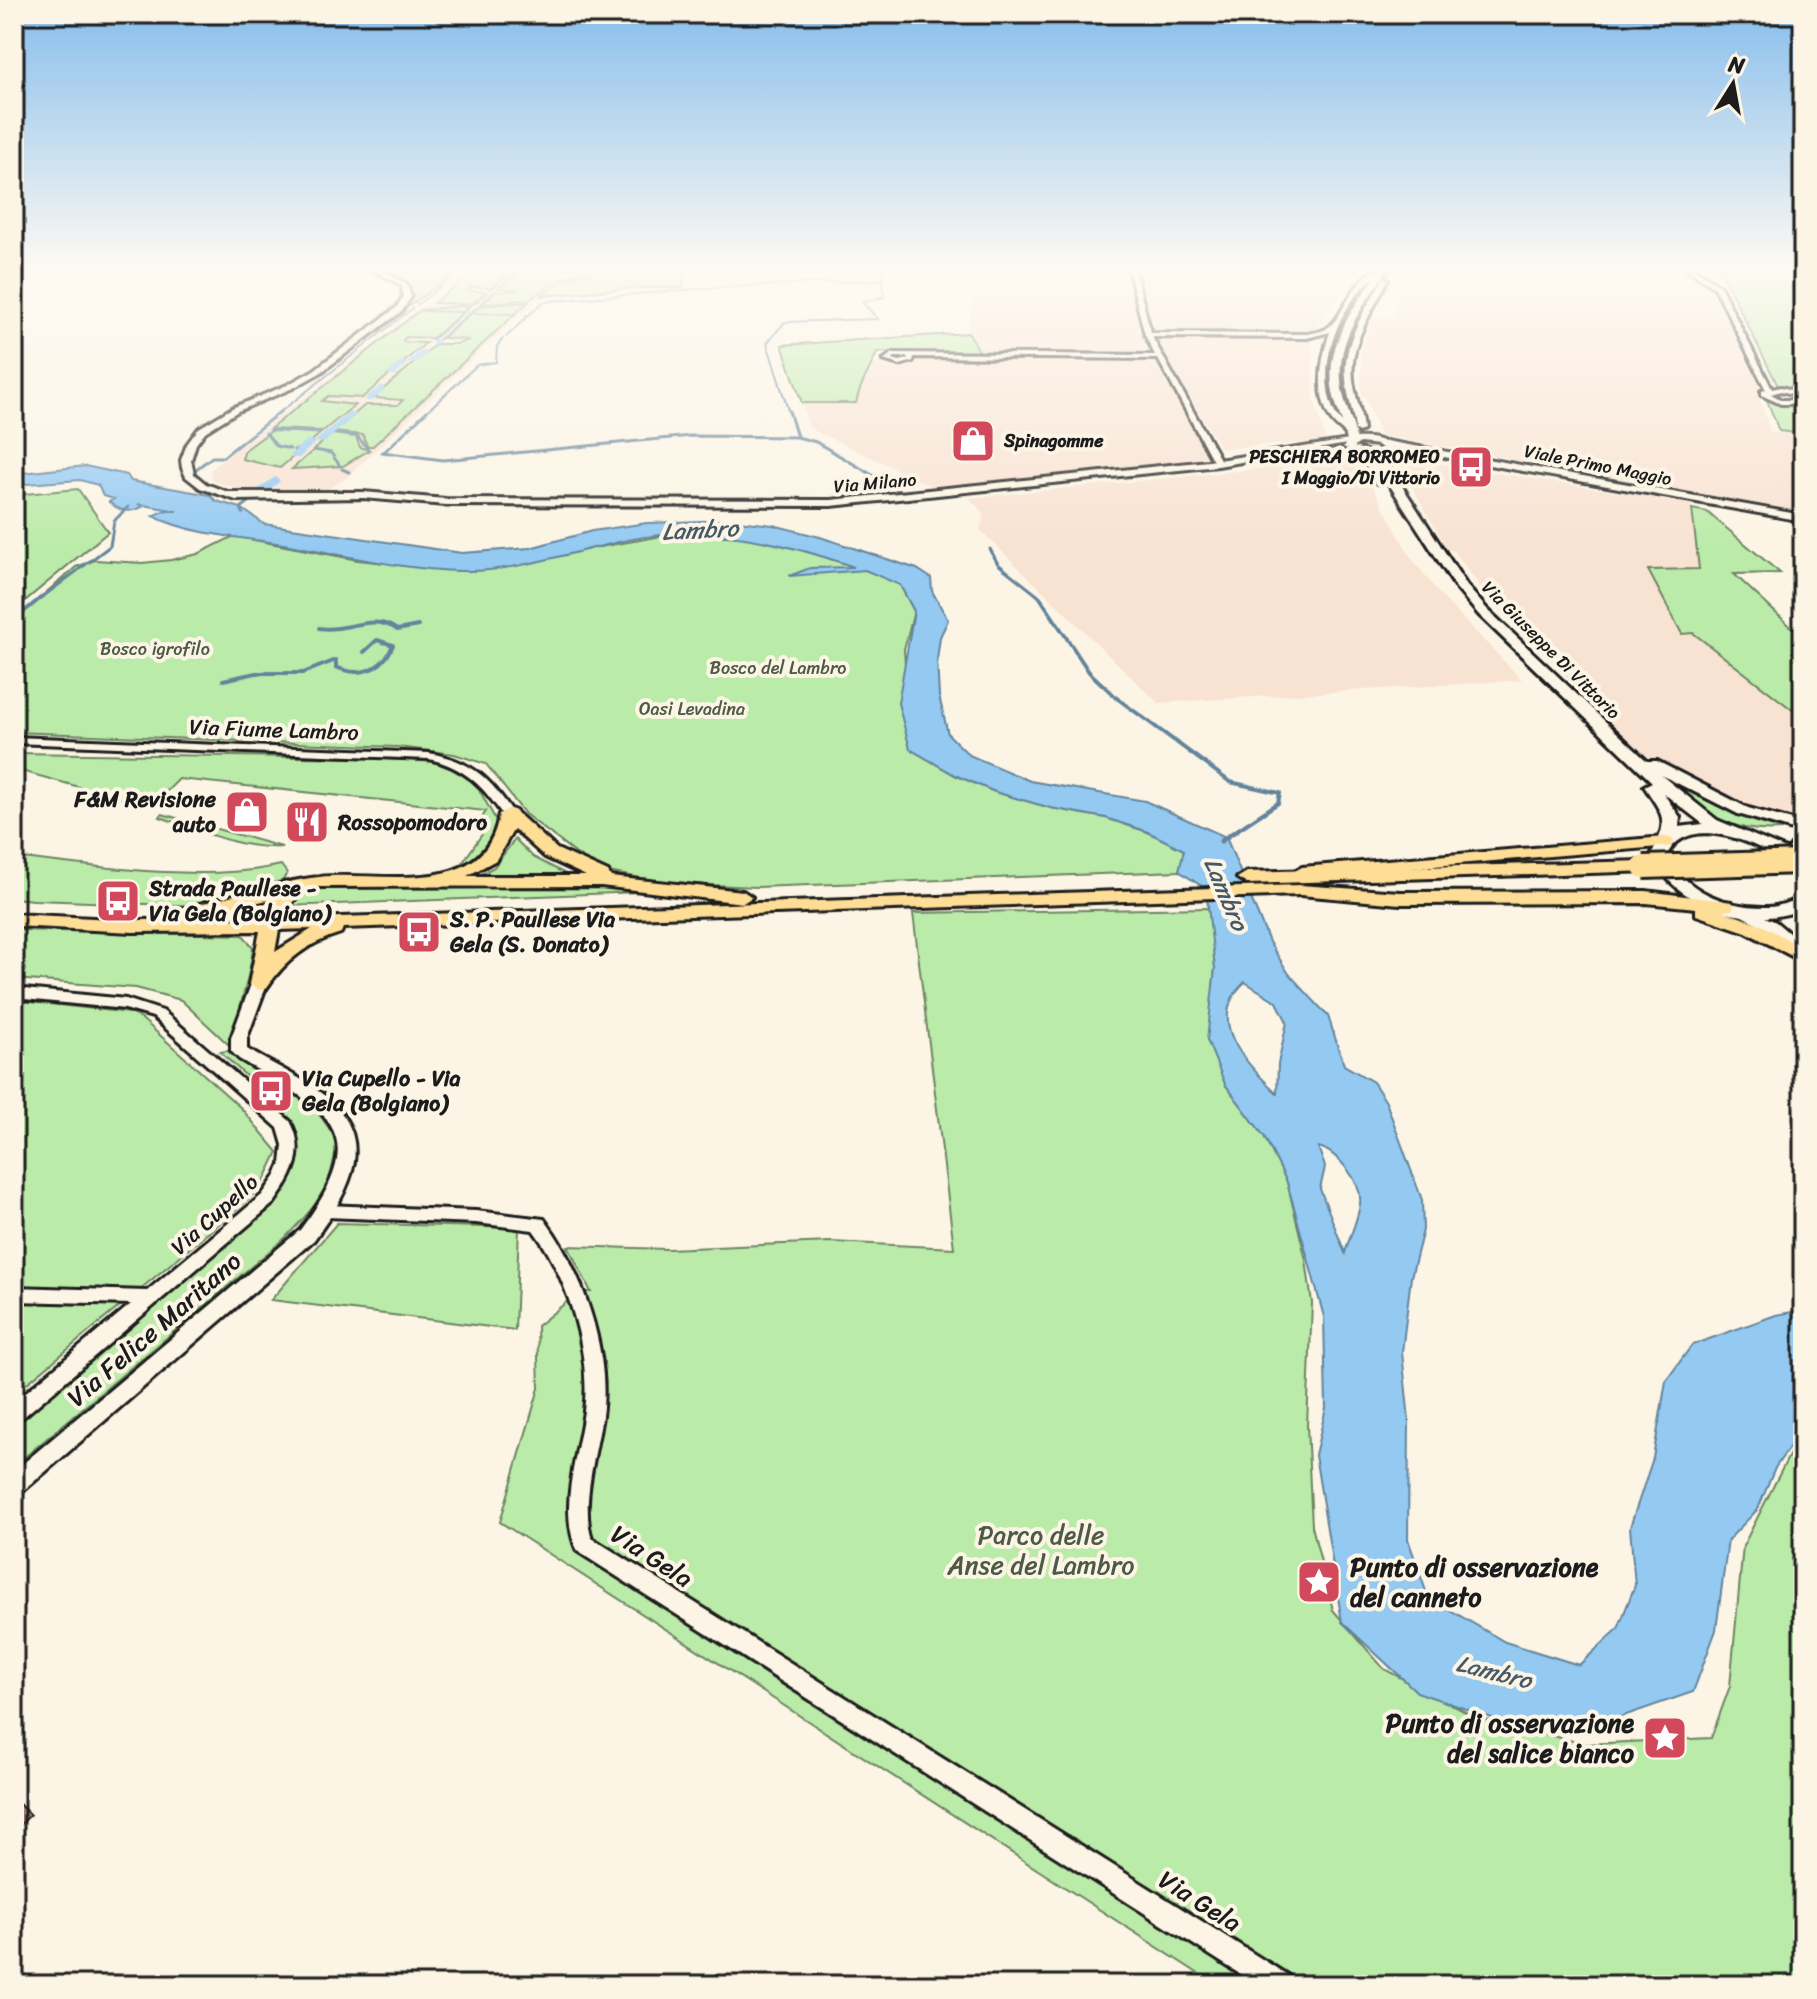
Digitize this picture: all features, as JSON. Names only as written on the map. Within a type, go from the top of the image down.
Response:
[{"type":"highway","points":[[1250,885],[1802,866]]},
{"type":"highway","points":[[1300,890],[1648,872]]},
{"type":"main road","name":"Via Giuseppe Di Vittorio","points":[[1338,361],[1337,378],[1343,411],[1353,437],[1349,449],[1371,463],[1450,591],[1663,799],[1672,817],[1668,840],[1659,855],[1665,871],[1689,891],[1733,908]]},
{"type":"main road","points":[[1353,437],[1384,448]]},
{"type":"main road","name":"Via Giuseppe Di Vittorio","points":[[1384,448],[1382,460],[1385,470],[1462,588],[1483,612],[1696,812],[1802,866]]},
{"type":"main road","points":[[1361,454],[1384,448]]},
{"type":"main road","points":[[1628,750],[1743,811],[1803,830]]},
{"type":"main road","points":[[508,814],[542,848],[561,860],[625,882]]},
{"type":"main road","points":[[398,883],[443,877],[484,861],[504,840],[508,814]]},
{"type":"main road","points":[[14,906],[373,921],[1250,885],[1668,840],[1701,830],[1744,835],[1803,830]]},
{"type":"main road","points":[[1802,866],[1796,850],[1803,842]]},
{"type":"main road","points":[[183,914],[319,882],[625,882],[743,897]]},
{"type":"main road","points":[[1250,885],[1400,898],[1666,898],[1779,912],[1802,905]]},
{"type":"main road","points":[[259,984],[272,919],[283,897],[297,887]]},
{"type":"main road","points":[[14,920],[133,926],[743,897],[1190,887]]},
{"type":"main road","points":[[1552,897],[1631,900],[1696,910],[1753,928],[1803,954]]},
{"type":"main road","points":[[259,984],[273,963],[304,940],[373,921]]},
{"type":"street","name":"Via Milano","points":[[330,361],[312,375],[228,413],[195,440],[186,459],[188,472],[201,484],[226,495],[289,503],[831,503],[1279,456],[1361,454]]},
{"type":"street","points":[[1162,361],[1218,463]]},
{"type":"street","name":"Via Giuseppe Di Vittorio","points":[[1326,361],[1327,405],[1332,419],[1353,437]]},
{"type":"street","name":"Via Giuseppe Di Vittorio","points":[[1350,361],[1353,437]]},
{"type":"street","points":[[1755,361],[1769,390]]},
{"type":"street","points":[[1769,390],[1803,395]]},
{"type":"street","points":[[1769,390],[1765,395],[1774,400],[1803,402]]},
{"type":"street","name":"Via Milano","points":[[1279,456],[1353,437]]},
{"type":"street","name":"Viale Primo Maggio","points":[[1384,448],[1803,521]]},
{"type":"street","name":"Via Fiume Lambro","points":[[14,740],[429,756],[453,761],[478,774],[508,814]]},
{"type":"street","points":[[1733,908],[1771,925],[1803,954]]},
{"type":"street","points":[[259,984],[239,1038],[239,1051],[289,1079],[330,1109],[349,1138],[346,1172],[326,1211]]},
{"type":"street","name":"Via Cupello","points":[[14,993],[126,1004],[151,1010],[165,1018],[285,1125],[292,1140],[290,1165],[268,1199],[14,1413]]},
{"type":"street","name":"Via Felice Maritano","points":[[14,1485],[307,1235],[326,1211]]},
{"type":"street","name":"Via Gela","points":[[326,1211],[476,1217],[538,1224],[550,1239],[587,1332],[596,1396],[578,1508],[578,1535],[584,1544],[1280,1985]]},
{"type":"street","points":[[14,1294],[151,1298]]},
{"type":"shaded area","points":[[351,361],[471,361],[346,478],[330,488],[315,492],[249,492],[213,481],[210,471]]},
{"type":"shaded area","points":[[881,361],[1163,361],[1213,454],[1192,463],[938,489],[809,428],[802,403],[855,403],[861,378]]},
{"type":"shaded area","points":[[1168,361],[1313,361],[1314,400],[1326,441],[1221,449]]},
{"type":"shaded area","points":[[1361,361],[1748,361],[1761,388],[1757,393],[1771,432],[1803,436],[1803,512],[1380,435],[1365,397],[1361,396]]},
{"type":"shaded area","points":[[1404,458],[1691,504],[1699,570],[1648,571],[1693,633],[1803,718],[1803,822],[1757,813],[1652,763],[1490,599],[1453,550],[1448,550],[1397,461]]},
{"type":"shaded area","points":[[1345,460],[1361,466],[1410,556],[1440,595],[1522,680],[1158,703],[980,530],[984,514],[969,498]]},
{"type":"green space","points":[[355,361],[405,361],[362,398],[328,396],[322,401],[355,405],[323,431],[270,429]]},
{"type":"green space","points":[[416,361],[464,361],[373,446],[367,446],[363,435],[334,432],[365,405],[398,405],[403,400],[373,398]]},
{"type":"green space","points":[[788,361],[873,361],[856,403],[802,403]]},
{"type":"green space","points":[[1766,361],[1803,361],[1803,392],[1778,386]]},
{"type":"green space","points":[[1767,400],[1803,404],[1803,434],[1779,431]]},
{"type":"green space","points":[[271,431],[321,433],[280,468],[242,459],[245,450]]},
{"type":"green space","points":[[332,434],[356,437],[360,447],[369,450],[343,466],[292,469]]},
{"type":"green space","points":[[78,489],[108,532],[14,610],[14,495]]},
{"type":"green space","points":[[1692,509],[1707,512],[1780,573],[1734,574],[1803,638],[1803,718],[1693,633],[1682,634],[1648,570],[1699,569]]},
{"type":"green space","name":"Oasi Levadina","points":[[674,534],[751,537],[794,546],[880,575],[900,585],[914,611],[904,649],[910,749],[955,775],[995,792],[1051,808],[1106,818],[1148,832],[1184,850],[1179,871],[757,887],[668,883],[597,870],[525,814],[486,764],[454,754],[398,747],[14,732],[14,620],[76,567],[95,560],[142,563],[171,560],[198,554],[234,536],[358,560],[461,571]]},
{"type":"green space","points":[[14,753],[365,758],[439,762],[475,782],[498,824],[498,834],[483,856],[459,868],[487,827],[478,825],[486,811],[179,779],[151,807],[14,769]]},
{"type":"green space","points":[[1665,780],[1739,816],[1782,830],[1732,824],[1705,811]]},
{"type":"green space","points":[[162,814],[282,847],[236,842],[160,817]]},
{"type":"green space","points":[[515,839],[533,857],[575,879],[468,881],[494,867]]},
{"type":"green space","points":[[14,857],[184,873],[218,873],[281,865],[287,873],[279,887],[202,906],[34,900],[14,898]]},
{"type":"green space","points":[[583,886],[641,892],[287,906],[297,896],[323,888]]},
{"type":"green space","name":"Parco delle Anse del Lambro","points":[[1210,908],[1215,968],[1213,991],[1225,1084],[1264,1136],[1287,1182],[1306,1260],[1312,1303],[1307,1426],[1312,1526],[1333,1610],[1384,1669],[1475,1717],[1585,1744],[1711,1738],[1730,1686],[1743,1546],[1803,1428],[1803,1985],[1216,1985],[500,1522],[539,1388],[537,1326],[579,1292],[591,1292],[568,1246],[668,1249],[831,1242],[954,1248],[913,913]]},
{"type":"green space","points":[[14,930],[243,935],[253,947],[230,1046],[181,1000],[136,988],[14,979]]},
{"type":"green space","points":[[14,1000],[130,1013],[142,1019],[241,1108],[278,1152],[265,1179],[250,1198],[14,1394]]},
{"type":"green space","points":[[234,1050],[315,1108],[337,1140],[327,1185],[283,1240],[14,1466],[14,1413],[255,1221],[280,1193],[293,1169],[297,1148],[293,1129],[264,1093],[220,1052]]},
{"type":"green space","points":[[337,1223],[519,1228],[515,1330],[271,1300]]},
{"type":"water","name":"Lambro","points":[[85,466],[127,475],[131,481],[210,495],[216,501],[241,508],[264,524],[462,553],[530,548],[592,531],[647,523],[729,520],[773,525],[820,537],[917,569],[931,578],[932,591],[948,620],[940,637],[937,660],[939,696],[948,734],[969,755],[1030,781],[1145,801],[1226,837],[1269,942],[1289,974],[1328,1016],[1344,1065],[1373,1082],[1386,1102],[1422,1200],[1423,1230],[1411,1277],[1402,1352],[1409,1420],[1408,1539],[1428,1597],[1505,1642],[1579,1665],[1618,1629],[1635,1585],[1630,1527],[1653,1458],[1666,1381],[1692,1345],[1776,1315],[1803,1310],[1803,1427],[1775,1468],[1758,1509],[1728,1540],[1716,1630],[1693,1692],[1603,1723],[1515,1726],[1417,1692],[1342,1622],[1315,1455],[1326,1408],[1324,1317],[1287,1182],[1264,1136],[1225,1084],[1207,1040],[1215,968],[1206,889],[1179,871],[1184,850],[1148,832],[1106,818],[1051,808],[995,792],[955,775],[910,749],[898,703],[914,611],[900,585],[865,570],[789,576],[810,568],[854,567],[771,543],[715,535],[686,534],[628,540],[545,560],[481,571],[419,568],[187,528],[153,516],[163,511],[177,511],[138,504],[142,507],[133,510],[117,508],[109,502],[114,499],[103,496],[98,485],[80,480],[14,485],[14,474]],"holes":[[[1245,982],[1277,1002],[1287,1022],[1278,1064],[1277,1093],[1243,1056],[1229,1027],[1228,1012],[1233,997]],[[1318,1147],[1333,1155],[1347,1169],[1360,1196],[1345,1253],[1320,1189],[1325,1167]]]},
{"type":"waterway","points":[[279,413],[345,361]]},
{"type":"waterway","points":[[425,413],[477,365],[496,361]]},
{"type":"waterway","points":[[773,361],[789,413]]},
{"type":"waterway","points":[[392,374],[404,363]]},
{"type":"waterway","points":[[369,399],[382,388]]},
{"type":"waterway","points":[[195,470],[212,457],[223,457],[281,411]]},
{"type":"waterway","points":[[384,452],[427,411]]},
{"type":"waterway","points":[[789,411],[797,437]]},
{"type":"waterway","points":[[337,427],[352,414]]},
{"type":"waterway","points":[[320,441],[335,428]]},
{"type":"waterway","points":[[270,430],[320,433]]},
{"type":"waterway","points":[[266,433],[276,446],[290,449]]},
{"type":"waterway","points":[[333,433],[357,436],[368,449]]},
{"type":"waterway","points":[[382,452],[443,460],[691,436],[797,437]]},
{"type":"waterway","points":[[797,437],[816,442],[905,494]]},
{"type":"waterway","points":[[295,456],[311,442]]},
{"type":"waterway","points":[[294,450],[300,450]]},
{"type":"waterway","points":[[314,450],[331,453],[340,466]]},
{"type":"waterway","points":[[342,469],[349,472]]},
{"type":"waterway","points":[[258,494],[275,480]]},
{"type":"waterway","points":[[243,513],[241,508],[249,502]]},
{"type":"waterway","points":[[41,598],[110,546],[114,521],[128,507]]},
{"type":"waterway","points":[[990,549],[998,564],[1040,597]]},
{"type":"waterway","points":[[14,620],[43,596]]},
{"type":"waterway","points":[[1040,597],[1089,672],[1118,699],[1230,782],[1280,793],[1278,803],[1236,831]]},
{"type":"waterway","points":[[319,628],[369,623],[388,625],[397,630],[418,626]]},
{"type":"waterway","points":[[336,663],[336,667],[354,672],[370,670],[383,661],[393,645],[377,640],[364,652]]},
{"type":"waterway","points":[[223,680],[256,673],[303,673],[336,660]]},
{"type":"waterway","points":[[1221,841],[1236,831]]},
{"type":"place","name":"Spinagomme","points":[[973,441]]},
{"type":"place","name":"PESCHIERA BORROMEO I Maggio/Di Vittorio","points":[[1471,467]]},
{"type":"place","name":"F&M Revisione auto","points":[[247,812]]},
{"type":"place","name":"Rossopomodoro","points":[[307,822]]},
{"type":"place","name":"Strada Paullese - Via Gela (Bolgiano)","points":[[118,901]]},
{"type":"place","name":"S. P. Paullese Via Gela (S. Donato)","points":[[419,932]]},
{"type":"place","name":"Via Cupello - Via Gela (Bolgiano)","points":[[271,1091]]},
{"type":"place","name":"Punto di osservazione del canneto","points":[[1319,1582]]},
{"type":"place","name":"Punto di osservazione del salice bianco","points":[[1665,1738]]},
{"type":"park label","name":"Bosco igrofilo","points":[[155,649]]},
{"type":"park label","name":"Bosco del Lambro","points":[[778,668]]}]
